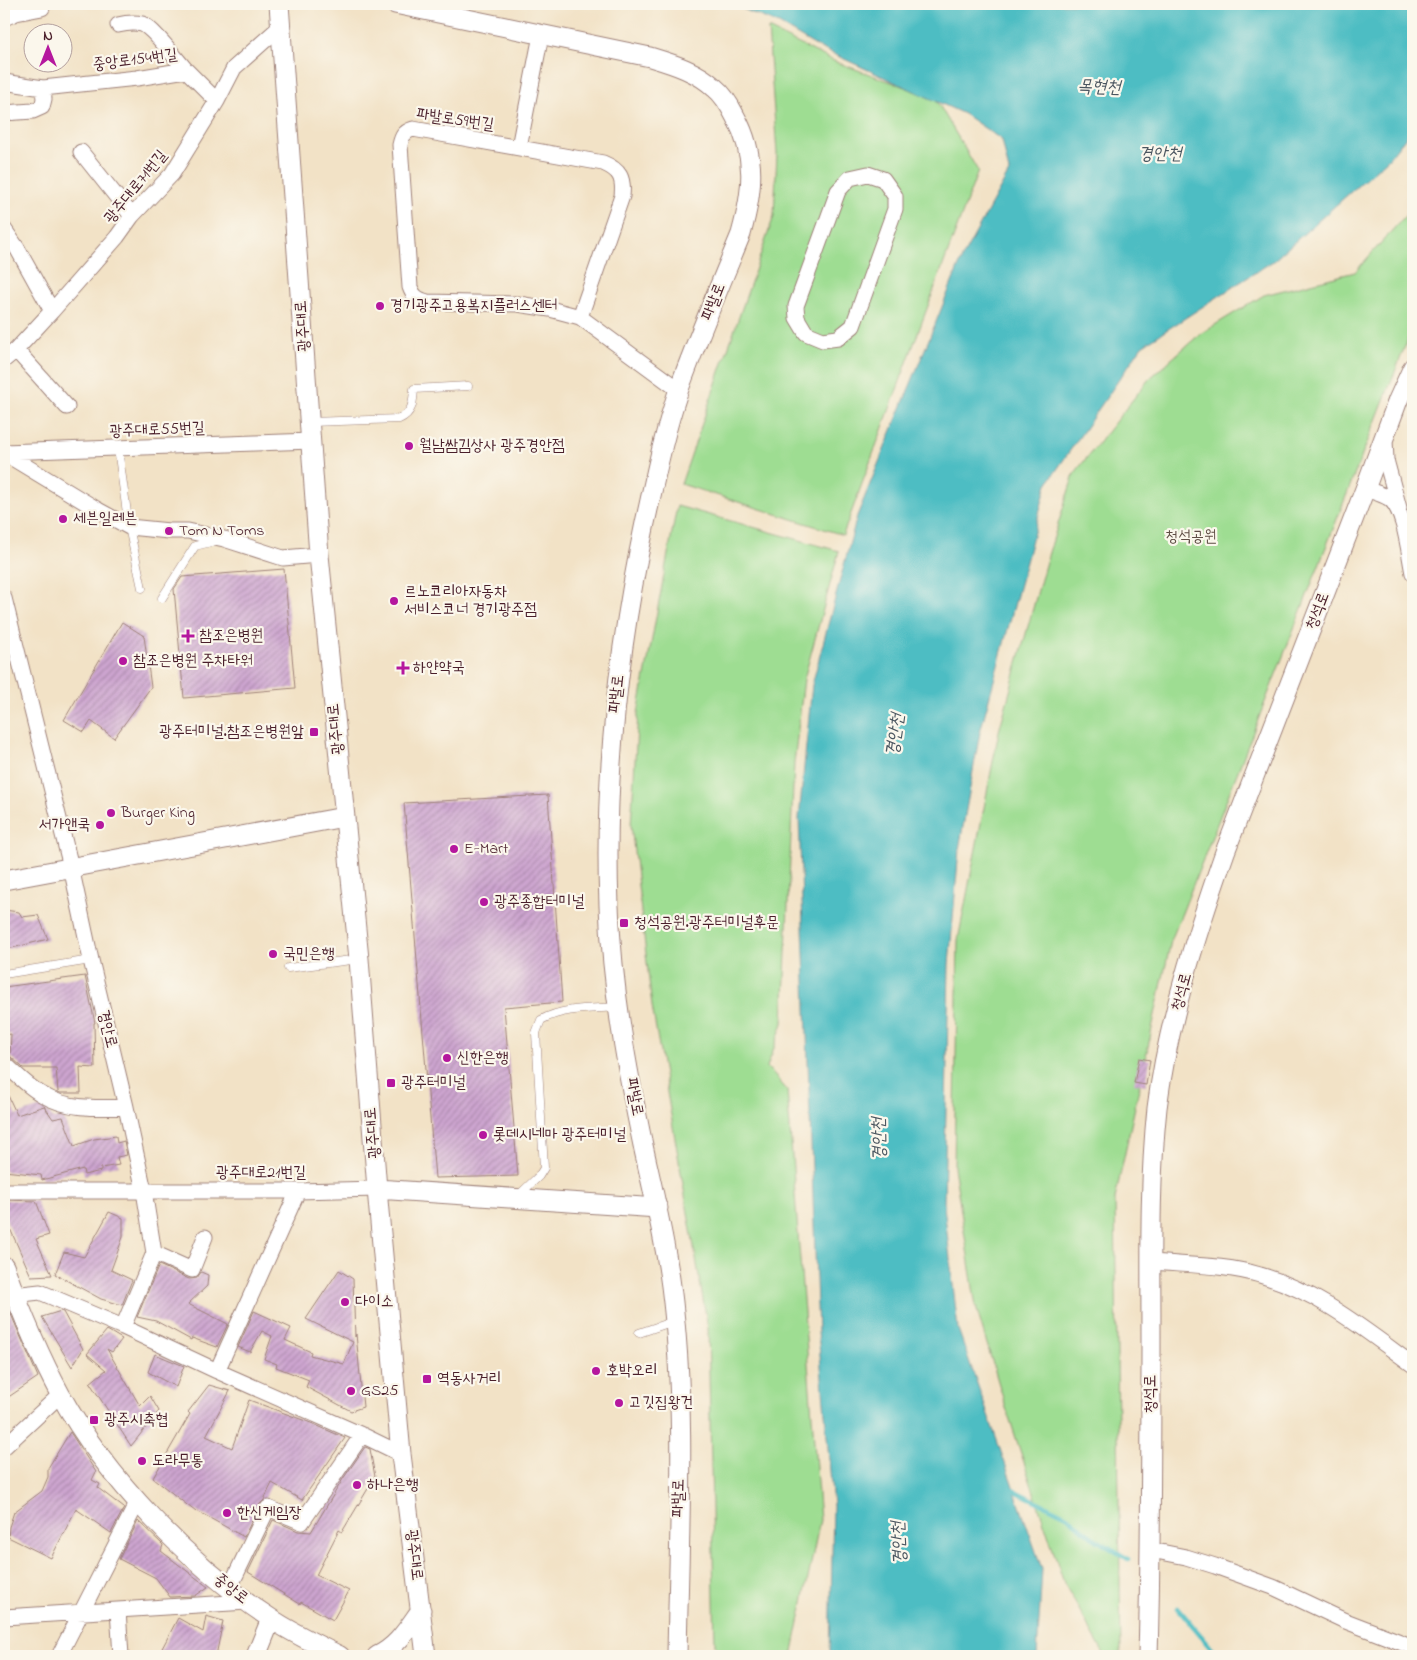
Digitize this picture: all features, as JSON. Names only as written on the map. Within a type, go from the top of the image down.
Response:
[{"type":"street","name":"광주대로","points":[[279,4],[319,555],[359,959],[402,1454],[426,1656]]},
{"type":"street","name":"파발로","points":[[395,4],[676,64],[716,88],[728,104],[740,126],[748,147],[751,169],[748,208],[741,234],[679,390],[659,463],[638,559],[617,688],[609,802],[609,904],[618,1007],[640,1131],[658,1208],[671,1288],[674,1321],[680,1409],[677,1656]]},
{"type":"street","points":[[4,18],[16,13],[42,8]]},
{"type":"street","points":[[118,25],[129,23],[143,24],[151,30],[186,70]]},
{"type":"street","name":"광주대로71번길","points":[[4,360],[16,350],[117,237],[132,216],[172,174],[218,101],[234,68],[281,26]]},
{"type":"street","points":[[519,147],[541,35]]},
{"type":"street","name":"중앙로154번길","points":[[4,82],[43,88],[137,78],[186,70],[218,101]]},
{"type":"street","points":[[4,113],[33,111],[42,107],[44,99],[43,88]]},
{"type":"street","name":"파발로59번길","points":[[580,317],[622,196],[623,185],[621,176],[613,167],[603,163],[519,147],[413,129],[406,131],[402,136],[400,145],[410,287],[413,295],[418,300],[427,302],[518,304],[550,309],[580,317],[679,390]]},
{"type":"street","points":[[81,152],[132,216]]},
{"type":"street","points":[[868,174],[883,179],[895,196],[895,209],[853,326],[838,338],[823,340],[806,333],[797,318],[796,306],[838,191],[850,178],[868,174]]},
{"type":"street","points":[[4,229],[52,310]]},
{"type":"street","points":[[16,350],[66,407]]},
{"type":"street","name":"청석로","points":[[1148,1656],[1151,1550],[1152,1174],[1162,1078],[1179,998],[1205,910],[1244,800],[1398,400],[1413,367]]},
{"type":"street","name":"광주대로55번길","points":[[4,453],[118,449],[311,432]]},
{"type":"street","points":[[1384,436],[1386,460],[1413,573]]},
{"type":"street","points":[[4,453],[129,527],[188,531],[224,539],[283,558],[319,555]]},
{"type":"street","points":[[1365,489],[1391,500],[1397,506],[1401,517]]},
{"type":"street","name":"경안로","points":[[4,598],[8,632],[71,867],[144,1190]]},
{"type":"street","points":[[4,880],[344,818]]},
{"type":"street","points":[[4,1063],[28,1085],[43,1095],[61,1103],[78,1107],[126,1107]]},
{"type":"street","points":[[378,1189],[658,1208]]},
{"type":"street","name":"광주대로21번길","points":[[4,1191],[298,1191],[378,1189]]},
{"type":"street","points":[[124,1327],[154,1253],[144,1190]]},
{"type":"street","points":[[217,1371],[298,1191]]},
{"type":"street","points":[[154,1253],[192,1270],[205,1237]]},
{"type":"street","points":[[1151,1262],[1240,1271],[1258,1274],[1281,1282],[1309,1294],[1352,1320],[1413,1365]]},
{"type":"street","name":"중앙로","points":[[4,1266],[9,1296],[61,1394],[99,1455],[138,1501],[197,1561],[229,1589],[271,1619],[340,1656]]},
{"type":"street","points":[[9,1296],[40,1292],[124,1327],[402,1454]]},
{"type":"street","points":[[4,1447],[61,1394]]},
{"type":"street","points":[[229,1589],[268,1508],[302,1522],[362,1435]]},
{"type":"street","points":[[58,1656],[138,1501]]},
{"type":"street","points":[[1151,1550],[1186,1557],[1273,1587],[1343,1620],[1413,1647]]},
{"type":"street","points":[[4,1617],[247,1602]]},
{"type":"street","points":[[118,1610],[121,1656]]},
{"type":"street","points":[[377,1656],[389,1651],[403,1636],[421,1610]]},
{"type":"street","points":[[256,1656],[271,1619]]},
{"type":"lane","points":[[311,432],[400,419],[407,415],[412,408],[414,389],[468,386]]},
{"type":"lane","points":[[118,449],[129,527],[142,588]]},
{"type":"lane","points":[[162,598],[196,546],[205,542],[224,539]]},
{"type":"lane","points":[[288,968],[359,959]]},
{"type":"lane","points":[[4,974],[91,960]]},
{"type":"lane","points":[[516,1198],[540,1176],[544,1168],[536,1034],[541,1020],[551,1014],[564,1011],[618,1007]]},
{"type":"lane","points":[[639,1333],[674,1321]]},
{"type":"green space","points":[[768,29],[836,62],[935,98],[978,171],[843,535],[681,484],[774,216],[777,153]]},
{"type":"green space","name":"청석공원","points":[[1413,207],[1413,326],[1171,941],[1115,1199],[1121,1656],[1105,1656],[1064,1583],[1005,1405],[976,1307],[954,1167],[958,940],[999,731],[1045,565],[1074,474],[1149,379],[1200,334],[1264,295],[1355,272]]},
{"type":"green space","points":[[677,506],[839,551],[804,679],[794,763],[783,1023],[767,1067],[787,1090],[820,1520],[792,1656],[724,1656],[715,1645],[708,1328],[652,1006],[631,825],[638,713]]},
{"type":"water","name":"경안천","points":[[731,4],[1413,4],[1413,128],[1388,159],[1273,261],[1142,346],[1047,484],[980,732],[959,849],[949,964],[944,1206],[958,1329],[1042,1569],[1037,1656],[830,1656],[833,1506],[818,1332],[799,818],[812,685],[857,516],[962,258],[1009,172],[1002,140],[964,114],[816,46],[779,24]]},
{"type":"building","name":"참조은병원","points":[[284,569],[295,688],[184,698],[174,589],[182,577]]},
{"type":"building","name":"참조은병원 주차타워","points":[[122,622],[144,636],[151,687],[114,738],[91,721],[84,732],[64,720]]},
{"type":"building","name":"광주종합터미널","points":[[548,795],[562,1002],[504,1007],[518,1176],[435,1178],[404,803]]},
{"type":"building","points":[[4,910],[19,912],[22,917],[38,915],[48,939],[4,950]]},
{"type":"building","points":[[85,976],[95,1023],[95,1068],[80,1067],[81,1093],[60,1093],[58,1092],[56,1068],[23,1068],[10,1056],[11,1034],[4,1035],[4,987]]},
{"type":"building","points":[[1139,1058],[1150,1060],[1146,1085],[1134,1083]]},
{"type":"building","points":[[4,1087],[17,1115],[44,1106],[53,1119],[63,1117],[74,1146],[94,1139],[116,1136],[117,1143],[124,1141],[127,1155],[117,1157],[119,1165],[101,1168],[101,1171],[84,1175],[83,1169],[42,1180],[41,1175],[4,1171]]},
{"type":"building","points":[[4,1200],[36,1201],[49,1235],[36,1239],[52,1275],[31,1276],[4,1215]]},
{"type":"building","points":[[109,1212],[123,1218],[123,1237],[111,1270],[132,1280],[122,1305],[101,1299],[55,1274],[64,1252],[84,1257]]},
{"type":"building","points":[[159,1265],[189,1279],[197,1278],[201,1272],[208,1275],[207,1286],[188,1304],[228,1324],[217,1347],[192,1338],[191,1340],[156,1321],[137,1317]]},
{"type":"building","points":[[339,1270],[353,1279],[355,1337],[356,1334],[363,1407],[351,1411],[306,1387],[309,1380],[276,1367],[277,1364],[264,1359],[272,1336],[262,1331],[250,1352],[238,1347],[254,1311],[291,1328],[285,1340],[311,1352],[310,1355],[344,1364],[353,1342],[306,1319]]},
{"type":"building","points":[[4,1305],[7,1305],[38,1377],[4,1400]]},
{"type":"building","points":[[61,1311],[83,1349],[72,1367],[42,1317]]},
{"type":"building","points":[[107,1330],[122,1339],[112,1352],[107,1349],[140,1406],[150,1396],[159,1411],[131,1446],[90,1383],[106,1370],[87,1354]]},
{"type":"building","points":[[155,1354],[184,1366],[176,1387],[148,1372]]},
{"type":"building","points":[[209,1385],[230,1391],[206,1436],[232,1448],[249,1400],[345,1438],[302,1500],[272,1483],[244,1537],[196,1512],[153,1478],[190,1414],[188,1412]]},
{"type":"building","points":[[70,1432],[96,1472],[92,1480],[100,1484],[98,1488],[124,1508],[111,1533],[76,1509],[51,1558],[8,1537],[9,1527],[14,1512],[42,1491],[48,1477],[48,1468]]},
{"type":"building","points":[[365,1447],[370,1449],[375,1477],[342,1532],[339,1530],[316,1575],[349,1591],[333,1620],[301,1602],[300,1604],[248,1572],[273,1520],[298,1531],[311,1532]]},
{"type":"building","points":[[138,1521],[163,1545],[161,1551],[208,1587],[195,1596],[170,1597],[156,1578],[119,1559]]},
{"type":"building","points":[[206,1616],[223,1621],[216,1656],[158,1656],[178,1618],[203,1632]]},
{"type":"waterway","points":[[1009,1488],[1067,1516],[1092,1537],[1128,1559]]},
{"type":"waterway","points":[[1178,1608],[1218,1656]]},
{"type":"place","name":"경기광주고용복지플러스센터","points":[[380,306]]},
{"type":"place","name":"월남쌈김상사 광주경안점","points":[[409,446]]},
{"type":"place","name":"세븐일레븐","points":[[63,519]]},
{"type":"place","name":"Tom N Toms","points":[[169,531]]},
{"type":"place","name":"르노코리아자동차 서비스코너 경기광주점","points":[[394,601]]},
{"type":"place","name":"참조은병원","points":[[188,636]]},
{"type":"place","name":"참조은병원 주차타워","points":[[123,661]]},
{"type":"place","name":"하얀약국","points":[[403,668]]},
{"type":"place","name":"광주터미널.참조은병원앞","points":[[314,732]]},
{"type":"place","name":"Burger King","points":[[111,813]]},
{"type":"place","name":"서가앤쿡","points":[[100,825]]},
{"type":"place","name":"E-Mart","points":[[454,849]]},
{"type":"place","name":"광주종합터미널","points":[[484,902]]},
{"type":"place","name":"청석공원.광주터미널후문","points":[[624,923]]},
{"type":"place","name":"국민은행","points":[[273,954]]},
{"type":"place","name":"신한은행","points":[[447,1058]]},
{"type":"place","name":"광주터미널","points":[[391,1083]]},
{"type":"place","name":"롯데시네마 광주터미널","points":[[483,1135]]},
{"type":"place","name":"다이소","points":[[345,1302]]},
{"type":"place","name":"호박오리","points":[[596,1371]]},
{"type":"place","name":"역동사거리","points":[[427,1379]]},
{"type":"place","name":"GS25","points":[[351,1391]]},
{"type":"place","name":"고깃집왕건","points":[[619,1403]]},
{"type":"place","name":"광주시축협","points":[[94,1420]]},
{"type":"place","name":"도라무통","points":[[142,1461]]},
{"type":"place","name":"하나은행","points":[[357,1485]]},
{"type":"place","name":"한신게임장","points":[[227,1513]]},
{"type":"water label","name":"목현천","points":[[1099,88]]}]
